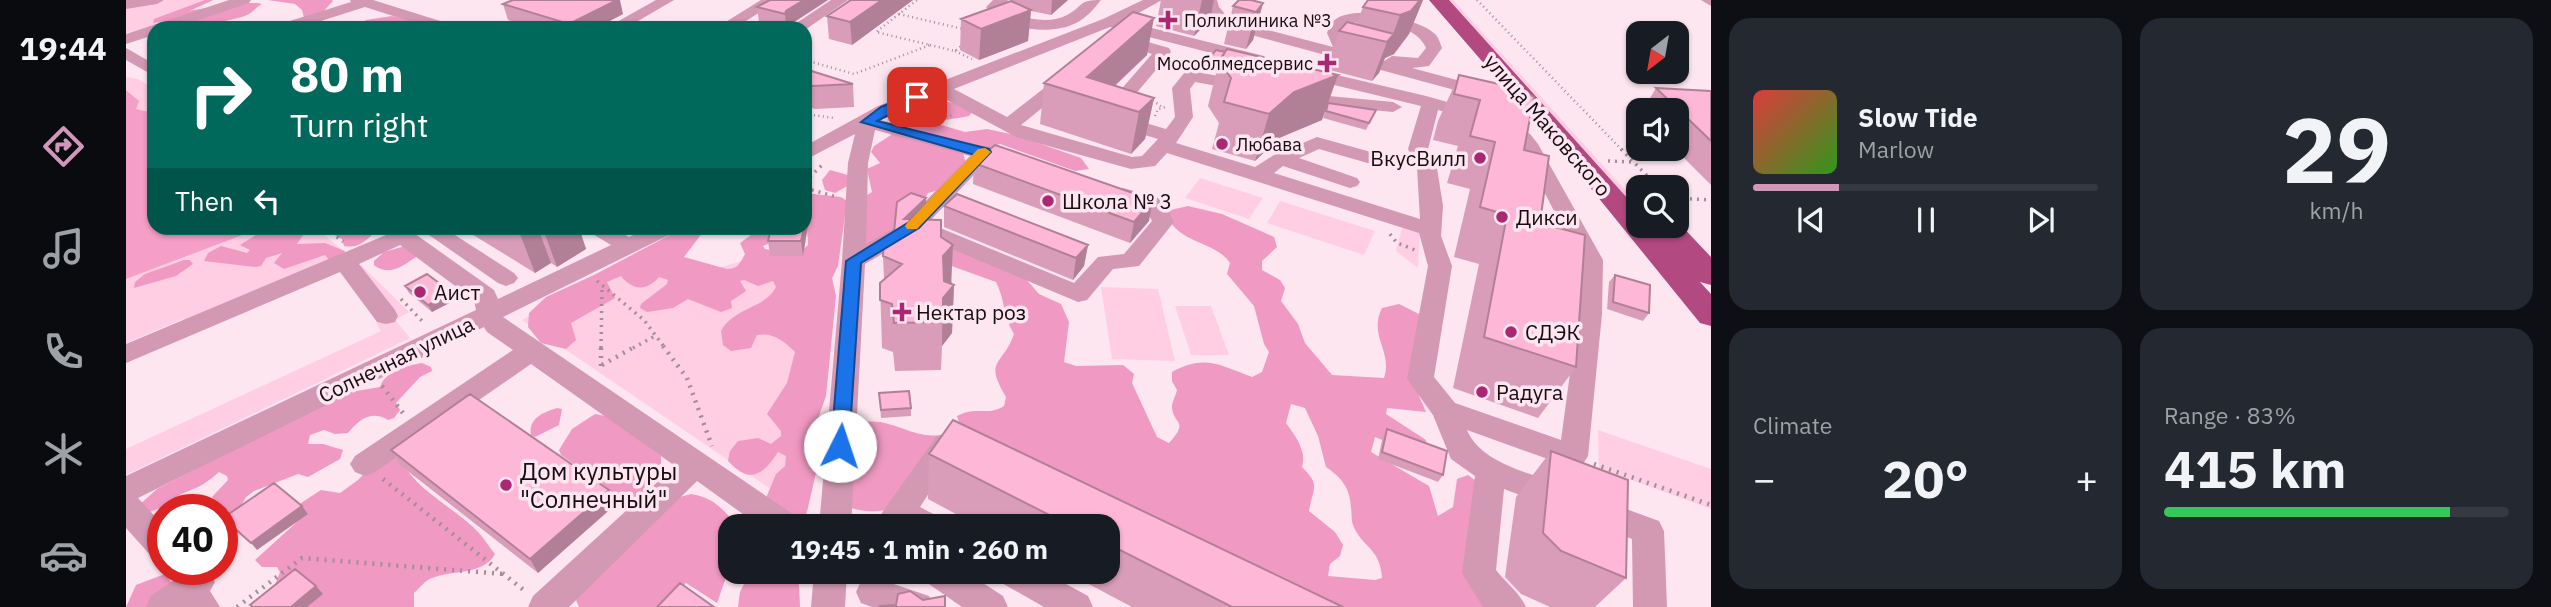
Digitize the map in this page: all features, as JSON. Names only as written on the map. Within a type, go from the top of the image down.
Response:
[{"type":"main road","name":"улица Маковского","points":[[1439,0],[1485,85],[1580,159],[1711,315]]},
{"type":"main road","name":"улица Маковского","points":[[1458,0],[1626,181]]},
{"type":"main road","points":[[1677,238],[1711,275]]},
{"type":"street","points":[[126,4],[157,0]]},
{"type":"street","points":[[180,21],[244,0]]},
{"type":"street","points":[[391,10],[417,0]]},
{"type":"street","points":[[627,21],[667,0]]},
{"type":"street","points":[[736,21],[772,0]]},
{"type":"street","points":[[808,21],[841,0]]},
{"type":"street","points":[[1001,0],[994,8],[1004,16],[1048,24],[1070,20],[1094,0]]},
{"type":"street","points":[[1113,30],[1154,0]]},
{"type":"street","points":[[303,21],[360,1],[425,21]]},
{"type":"street","points":[[1209,1],[1211,8],[1224,23],[1485,85]]},
{"type":"street","points":[[1369,17],[1415,28],[1430,38],[1434,48],[1423,62],[1406,64],[1334,49],[1335,33],[1340,23],[1352,18],[1369,17]]},
{"type":"street","points":[[1070,20],[1089,29],[1113,30],[1275,65],[1499,124],[1522,137],[1591,260],[1590,314],[1573,456],[1445,411]]},
{"type":"street","points":[[812,151],[885,110],[1089,29]]},
{"type":"street","points":[[1113,30],[1163,52],[1106,117],[1258,175],[1430,229]]},
{"type":"street","points":[[126,39],[147,32]]},
{"type":"street","points":[[126,53],[147,66]]},
{"type":"street","points":[[1008,126],[1077,71]]},
{"type":"street","points":[[938,88],[1008,126],[1131,163],[1148,162],[1184,117],[1181,88],[1191,76],[1209,77],[1260,89]]},
{"type":"street","points":[[1283,95],[1309,101],[1437,108],[1485,85]]},
{"type":"street","points":[[1485,85],[1499,124]]},
{"type":"street","points":[[1437,108],[1418,149],[1427,168],[1432,206],[1430,236],[1440,266],[1420,379],[1445,411],[1461,451],[1491,471],[1648,531],[1650,607]]},
{"type":"street","points":[[867,122],[972,150],[998,153],[1037,166]]},
{"type":"street","points":[[836,514],[854,261],[858,163],[867,122]]},
{"type":"street","points":[[1258,175],[1281,159],[1317,143],[1371,159]]},
{"type":"street","points":[[812,151],[842,154],[858,163]]},
{"type":"street","points":[[854,261],[914,225],[985,152]]},
{"type":"street","points":[[1281,159],[1350,182]]},
{"type":"street","points":[[914,225],[1078,294],[1107,262],[1131,261],[1163,222],[1154,204],[1102,187]]},
{"type":"street","points":[[947,192],[972,201]]},
{"type":"street","points":[[126,354],[345,262],[395,235]]},
{"type":"street","points":[[407,235],[485,296],[489,314],[496,326],[531,351],[704,456],[771,514]]},
{"type":"street","points":[[441,235],[506,278]]},
{"type":"street","points":[[610,235],[628,246]]},
{"type":"street","name":"Солнечная улица","points":[[126,490],[651,235]]},
{"type":"street","points":[[345,262],[386,316]]},
{"type":"street","points":[[365,464],[531,351]]},
{"type":"street","points":[[898,514],[952,437],[976,449]]},
{"type":"street","points":[[544,607],[704,456]]},
{"type":"street","points":[[1491,471],[1479,573],[1498,600],[1509,607]]},
{"type":"street","points":[[126,507],[147,530]]},
{"type":"street","points":[[828,607],[830,584]]},
{"type":"street","points":[[956,584],[990,607]]},
{"type":"street","points":[[1034,584],[1076,607]]},
{"type":"street","points":[[873,592],[917,607]]},
{"type":"path","points":[[917,0],[876,32],[955,51],[965,43]]},
{"type":"path","points":[[1477,0],[1646,175]]},
{"type":"path","points":[[899,14],[965,30]]},
{"type":"path","points":[[812,62],[854,74],[930,45]]},
{"type":"path","points":[[812,115],[842,119]]},
{"type":"path","points":[[812,190],[838,198]]},
{"type":"path","points":[[1689,199],[1711,200]]},
{"type":"path","points":[[655,336],[601,366],[602,286],[644,320],[687,378],[704,456]]},
{"type":"path","points":[[383,387],[417,429]]},
{"type":"path","points":[[1573,456],[1711,505]]},
{"type":"path","points":[[365,464],[544,607]]},
{"type":"path","points":[[237,607],[303,558],[504,574]]},
{"type":"shaded area","points":[[167,0],[214,0],[169,21],[147,21],[147,27],[126,33],[126,6]]},
{"type":"shaded area","points":[[205,0],[213,0],[189,11],[216,6],[262,4],[245,16],[224,21],[154,19]]},
{"type":"shaded area","points":[[268,0],[333,1],[322,13],[304,18],[302,10],[295,4]]},
{"type":"shaded area","points":[[1446,0],[1453,0],[1626,191],[1626,201]]},
{"type":"shaded area","points":[[392,16],[414,21],[365,21]]},
{"type":"shaded area","points":[[126,77],[138,79],[147,85],[147,111],[136,109],[136,98],[126,90]]},
{"type":"shaded area","points":[[126,90],[139,101],[136,109],[147,111],[147,235],[242,235],[126,279]]},
{"type":"shaded area","points":[[936,101],[958,103],[972,112],[969,116],[941,120],[914,114],[913,110]]},
{"type":"shaded area","points":[[935,123],[965,132],[987,129],[1015,135],[1081,158],[1089,169],[1075,171],[1000,144],[963,153],[966,164],[939,190],[928,193],[920,209],[865,250],[864,197],[872,192],[867,169],[880,163],[871,152],[874,146],[891,135],[890,130],[895,124]]},
{"type":"shaded area","points":[[830,170],[848,175],[847,180],[851,184],[835,193],[825,190],[822,180]]},
{"type":"shaded area","points":[[1200,178],[1263,198],[1249,219],[1185,198]]},
{"type":"shaded area","points":[[812,194],[841,197],[847,201],[838,266],[832,278],[836,296],[826,396],[813,433],[818,464],[806,514],[786,514],[766,498],[776,474],[785,466],[786,456],[778,452],[761,471],[750,475],[728,461],[730,451],[738,441],[758,438],[771,444],[781,436],[781,431],[767,414],[787,383],[795,352],[778,338],[763,334],[757,335],[751,348],[731,351],[723,345],[721,331],[734,317],[765,300],[776,287],[773,281],[758,286],[740,281],[746,291],[731,301],[732,308],[721,312],[688,299],[673,308],[647,312],[640,308],[641,304],[667,284],[668,280],[659,277],[650,285],[635,287],[621,276],[607,282],[615,298],[571,323],[576,340],[566,349],[541,343],[528,327],[529,313],[546,297],[670,235],[701,235],[684,257],[727,269],[740,263],[745,254],[740,243],[751,235],[772,235],[770,243],[763,246],[765,249],[788,253],[808,245],[807,235],[812,235]]},
{"type":"shaded area","points":[[1280,201],[1375,231],[1364,255],[1267,223]]},
{"type":"shaded area","points":[[1188,206],[1222,214],[1274,237],[1277,247],[1262,261],[1262,270],[1280,280],[1285,288],[1281,301],[1298,324],[1305,343],[1332,375],[1384,378],[1386,360],[1378,327],[1382,308],[1399,304],[1429,319],[1419,396],[1426,412],[1387,408],[1386,414],[1426,440],[1427,450],[1417,454],[1375,437],[1371,452],[1429,486],[1438,516],[1453,507],[1457,479],[1468,475],[1480,484],[1501,607],[1253,607],[1120,534],[1120,514],[1080,514],[963,459],[924,491],[897,507],[866,511],[848,507],[851,428],[865,422],[878,422],[932,436],[946,434],[960,426],[957,416],[970,411],[992,411],[1004,406],[1006,397],[999,385],[996,369],[1014,334],[999,288],[996,282],[932,259],[948,247],[1025,278],[1039,294],[1061,304],[1069,322],[1064,362],[1076,366],[1123,365],[1134,374],[1132,383],[1157,437],[1169,443],[1179,426],[1172,407],[1177,390],[1172,381],[1172,372],[1193,363],[1212,363],[1252,377],[1262,372],[1269,352],[1264,344],[1254,306],[1227,274],[1230,263],[1215,250],[1177,230],[1166,211]],"holes":[[[1291,404],[1305,408],[1318,436],[1326,467],[1337,475],[1347,489],[1353,525],[1378,560],[1382,578],[1375,580],[1328,576],[1330,564],[1340,556],[1343,545],[1335,532],[1309,511],[1314,483],[1302,467],[1302,449],[1286,423]]]},
{"type":"shaded area","points":[[1420,226],[1418,268],[1396,251],[1402,228]]},
{"type":"shaded area","points":[[256,235],[303,235],[297,244],[325,243],[345,251],[342,261],[329,260],[325,255],[284,269],[274,263],[282,253],[266,258],[261,266],[255,267],[204,261],[208,253],[221,246],[247,253],[250,250],[240,245]]},
{"type":"shaded area","points":[[324,235],[346,253],[187,324],[183,319],[126,343],[126,279],[240,236]]},
{"type":"shaded area","points":[[335,235],[372,235],[350,247],[344,246],[342,239]]},
{"type":"shaded area","points":[[405,246],[419,255],[392,270],[380,269],[374,265],[374,261],[384,252]]},
{"type":"shaded area","points":[[823,259],[800,509],[522,320],[633,261],[706,271],[743,261]]},
{"type":"shaded area","points":[[190,260],[193,264],[176,276],[134,288],[135,282],[145,274]]},
{"type":"shaded area","points":[[361,265],[409,312],[395,320],[410,338],[126,475],[126,449],[381,331],[376,323],[396,313],[358,266]]},
{"type":"shaded area","points":[[1101,287],[1158,289],[1175,361],[1112,359]]},
{"type":"shaded area","points":[[1175,306],[1211,306],[1229,355],[1191,355]]},
{"type":"shaded area","points":[[422,363],[431,367],[432,371],[420,377],[396,403],[400,410],[394,418],[388,420],[371,416],[361,420],[348,433],[335,434],[324,430],[310,435],[308,444],[323,444],[343,450],[340,459],[308,477],[298,474],[254,491],[246,497],[238,511],[238,494],[215,494],[228,480],[227,476],[219,472],[204,484],[181,494],[151,494],[345,393],[380,387],[387,376],[403,367]]},
{"type":"shaded area","points":[[557,408],[562,409],[559,425],[535,437],[531,435],[534,420]]},
{"type":"shaded area","points":[[595,414],[606,416],[661,456],[661,467],[652,482],[655,490],[637,503],[624,504],[605,486],[561,455],[559,450],[572,429]]},
{"type":"shaded area","points":[[1598,430],[1711,469],[1711,509],[1599,468]]},
{"type":"shaded area","points":[[398,454],[404,466],[423,487],[480,534],[495,554],[490,561],[476,569],[429,579],[414,593],[414,607],[307,607],[302,589],[278,589],[275,585],[280,572],[277,567],[262,567],[255,560],[299,520],[301,503],[321,490],[340,493],[358,480],[378,459]]},
{"type":"shaded area","points":[[691,494],[706,498],[727,514],[718,514],[718,584],[724,584],[717,603],[686,583],[662,607],[579,607],[576,600],[584,586],[676,498]]},
{"type":"shaded area","points":[[147,498],[147,513],[138,506]]},
{"type":"shaded area","points":[[147,581],[147,585],[171,585],[165,607],[126,607],[136,585]]},
{"type":"shaded area","points":[[744,584],[798,584],[800,607],[738,607]]},
{"type":"building","points":[[513,0],[617,0],[575,21],[559,21],[503,4]]},
{"type":"building","points":[[770,0],[804,0],[785,14],[757,7]]},
{"type":"building","points":[[851,0],[882,0],[850,22],[827,16]]},
{"type":"building","points":[[1239,0],[1263,3],[1256,12],[1233,6]]},
{"type":"building","points":[[1368,0],[1420,0],[1411,11],[1400,15],[1363,7]]},
{"type":"building","points":[[1011,1],[1031,10],[981,29],[961,19]]},
{"type":"building","points":[[1133,12],[1154,18],[1087,77],[1154,98],[1139,112],[1044,83]]},
{"type":"building","points":[[1347,22],[1394,34],[1387,42],[1339,31]]},
{"type":"building","points":[[1227,49],[1338,75],[1294,92],[1269,114],[1224,102],[1231,78],[1219,61]]},
{"type":"building","points":[[1216,50],[1225,52],[1219,63],[1208,60]]},
{"type":"building","points":[[812,71],[853,84],[813,86]]},
{"type":"building","points":[[1459,75],[1521,89],[1534,97],[1524,150],[1549,156],[1540,223],[1585,235],[1576,367],[1484,337],[1507,215],[1480,207],[1495,142],[1470,136],[1480,100],[1454,94]]},
{"type":"building","points":[[1656,88],[1711,91],[1711,141],[1689,120],[1689,98],[1666,98]]},
{"type":"building","points":[[1328,103],[1376,110],[1369,123],[1326,111]]},
{"type":"building","points":[[995,145],[1153,200],[1134,222],[974,163]]},
{"type":"building","points":[[911,193],[926,198],[904,219],[941,220],[941,237],[953,245],[943,256],[944,281],[954,285],[943,298],[943,322],[894,323],[892,304],[880,300],[880,283],[902,264],[883,256],[884,240],[894,232],[897,202]]},
{"type":"building","points":[[957,194],[1088,245],[1076,258],[944,206]]},
{"type":"building","points":[[769,235],[802,235],[801,241],[768,241]]},
{"type":"building","points":[[427,274],[451,292],[428,305],[405,286]]},
{"type":"building","points":[[1615,275],[1650,285],[1649,313],[1613,302]]},
{"type":"building","points":[[909,391],[911,408],[881,410],[879,393]]},
{"type":"building","name":"Дом культуры \"Солнечный\"","points":[[470,394],[609,490],[530,559],[391,450]]},
{"type":"building","points":[[953,420],[1343,607],[1232,607],[1120,550],[1120,514],[1047,514],[929,454]]},
{"type":"building","points":[[1387,429],[1447,451],[1443,475],[1382,452]]},
{"type":"building","points":[[1551,451],[1628,480],[1626,578],[1561,551],[1543,533]]},
{"type":"building","points":[[274,483],[302,506],[251,543],[238,531],[238,508]]},
{"type":"building","points":[[295,569],[316,586],[291,607],[250,605]]},
{"type":"building","points":[[680,583],[714,607],[657,607]]},
{"type":"building","points":[[910,591],[923,600],[945,596],[945,607],[879,607],[896,605],[898,594]]},
{"type":"slow traffic","points":[[912,226],[985,152],[982,151]]},
{"type":"place","name":"Поликлиника №3","points":[[1168,20]]},
{"type":"place","name":"Мособлмедсервис","points":[[1327,63]]},
{"type":"place","name":"Любава","points":[[1222,144]]},
{"type":"place","name":"ВкусВилл","points":[[1480,158]]},
{"type":"place","name":"Школа № 3","points":[[1048,201]]},
{"type":"place","name":"Дикси","points":[[1502,217]]},
{"type":"place","name":"Аист","points":[[420,292]]},
{"type":"place","name":"Нектар роз","points":[[902,312]]},
{"type":"place","name":"СДЭК","points":[[1511,332]]},
{"type":"place","name":"Радуга","points":[[1482,392]]},
{"type":"place","name":"Дом культуры \"Солнечный\"","points":[[506,485]]},
{"type":"route","points":[[840,446],[854,261],[914,225],[985,152],[867,122],[885,110],[917,97]]}]
